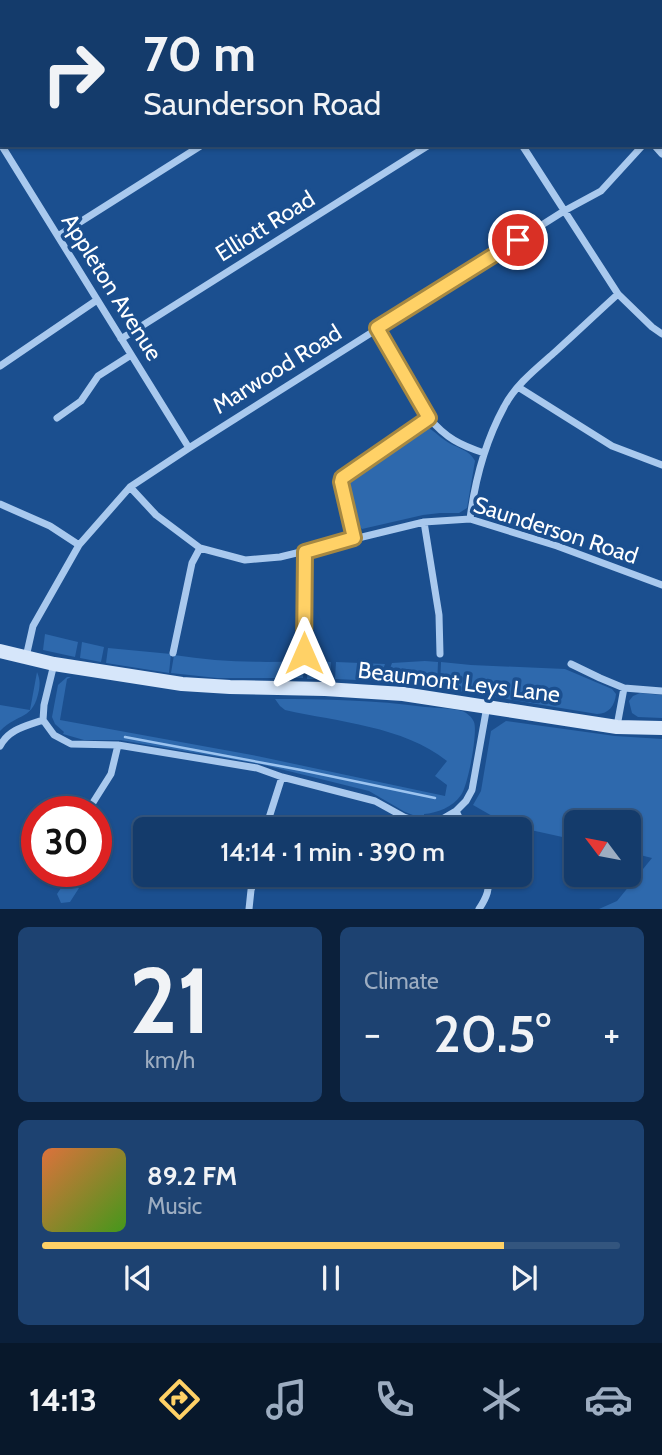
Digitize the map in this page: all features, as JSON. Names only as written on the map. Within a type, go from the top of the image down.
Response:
[{"type":"street","name":"Appleton Avenue","points":[[2,147],[189,448]]},
{"type":"street","points":[[58,236],[199,147]]},
{"type":"street","name":"Elliott Road","points":[[121,339],[426,147]]},
{"type":"street","points":[[523,147],[618,294],[662,334]]},
{"type":"street","name":"Marwood Road","points":[[26,657],[33,626],[79,545],[130,487],[377,328],[564,211],[601,191],[641,147]]},
{"type":"street","points":[[470,519],[474,488],[484,453],[504,405],[518,387],[618,294]]},
{"type":"street","points":[[0,366],[97,300]]},
{"type":"street","points":[[377,328],[429,418],[451,439],[484,453]]},
{"type":"street","points":[[57,418],[81,401],[98,376],[131,355]]},
{"type":"street","points":[[518,387],[612,446],[662,466]]},
{"type":"street","points":[[354,538],[342,478],[429,418]]},
{"type":"street","name":"Saunderson Road","points":[[130,487],[156,515],[200,548],[245,560],[305,552],[424,522],[470,519],[557,546],[662,585]]},
{"type":"street","points":[[0,504],[50,526],[79,545]]},
{"type":"street","points":[[424,522],[439,615],[440,654]]},
{"type":"street","points":[[173,653],[192,564],[200,548]]},
{"type":"street","points":[[304,653],[305,552]]},
{"type":"street","name":"Beaumont Leys Lane","points":[[0,651],[54,664],[182,684],[403,694],[617,727],[662,729]]},
{"type":"street","points":[[54,664],[43,720],[54,736],[71,744],[118,746],[257,768],[375,801],[404,817],[430,823],[456,811],[472,790],[487,706]]},
{"type":"street","points":[[571,664],[624,688],[662,691]]},
{"type":"street","points":[[617,727],[624,688]]},
{"type":"street","points":[[0,746],[13,731],[43,720]]},
{"type":"street","points":[[97,796],[111,774],[118,746]]},
{"type":"street","points":[[269,817],[282,777]]},
{"type":"street","points":[[456,811],[459,817]]},
{"type":"street","points":[[249,909],[252,887]]},
{"type":"street","points":[[479,909],[490,887]]},
{"type":"shaded area","points":[[426,427],[466,451],[475,461],[467,508],[459,513],[423,515],[362,529],[355,522],[345,477]]},
{"type":"shaded area","points":[[45,634],[78,642],[75,657],[43,650]]},
{"type":"shaded area","points":[[82,642],[104,647],[101,662],[80,658]]},
{"type":"shaded area","points":[[108,648],[171,654],[169,673],[106,663]]},
{"type":"shaded area","points":[[174,655],[239,661],[304,661],[303,678],[217,678],[171,673]]},
{"type":"shaded area","points":[[308,661],[331,662],[330,679],[307,679]]},
{"type":"shaded area","points":[[336,662],[385,664],[379,681],[335,679]]},
{"type":"shaded area","points":[[438,662],[437,688],[385,682],[392,663]]},
{"type":"shaded area","points":[[441,662],[565,669],[612,689],[616,694],[608,711],[597,714],[440,688]]},
{"type":"shaded area","points":[[37,672],[39,688],[33,707],[29,712],[0,731],[0,705],[30,710]]},
{"type":"shaded area","points":[[67,677],[71,677],[67,679],[60,720],[257,756],[445,796],[447,785],[435,776],[447,761],[430,749],[369,727],[285,710],[275,699],[369,701],[458,710],[472,718],[475,736],[469,771],[461,795],[449,806],[418,817],[369,791],[260,764],[120,740],[84,740],[63,734],[52,717],[58,685]]},
{"type":"shaded area","points":[[640,693],[662,695],[662,718],[638,717],[632,713],[629,701]]},
{"type":"shaded area","points":[[506,721],[615,736],[662,739],[662,909],[599,909],[617,901],[628,887],[641,887],[641,872],[652,858],[641,855],[641,810],[564,810],[564,837],[532,830],[532,817],[494,817],[473,805],[481,791],[491,731]]},
{"type":"shaded area","points":[[61,888],[79,888],[70,902],[61,903],[57,894]]},
{"type":"waterway","points":[[125,737],[435,798]]},
{"type":"route","points":[[304,653],[305,552],[354,538],[342,478],[429,418],[377,328],[518,240]]}]
